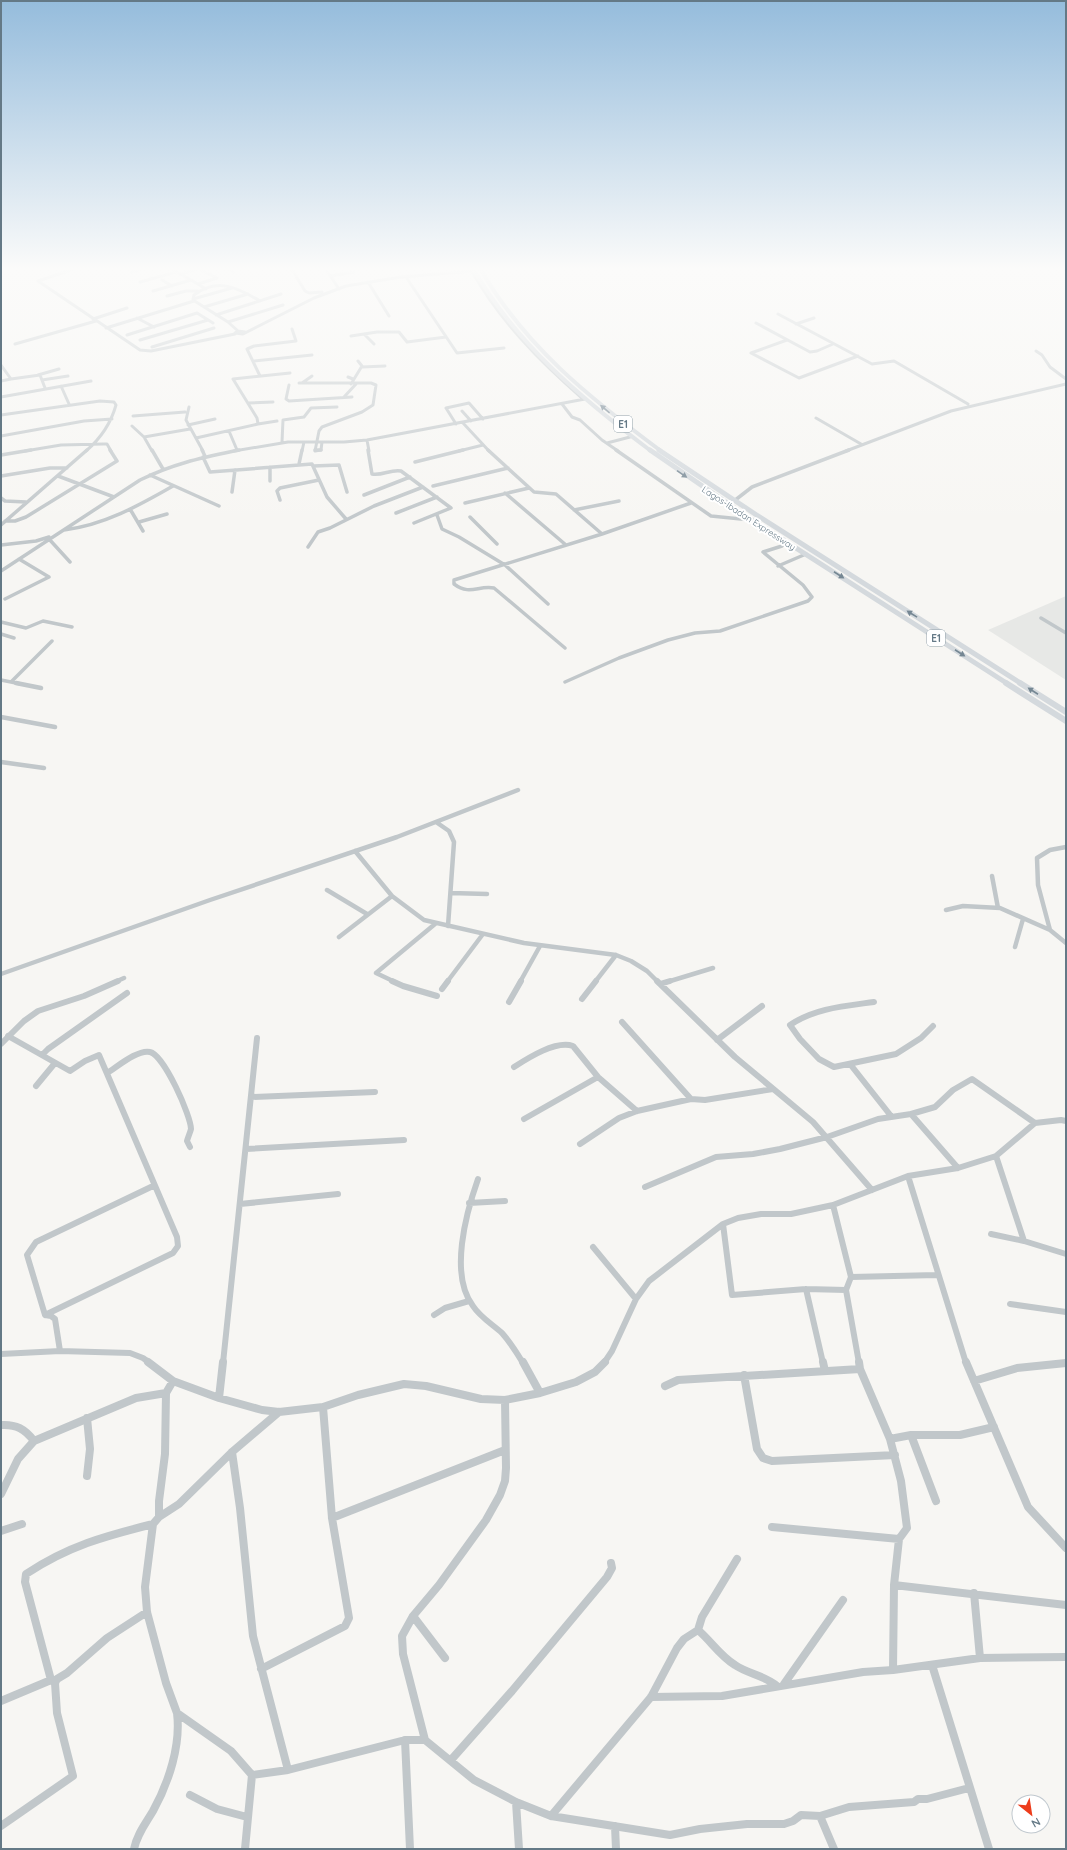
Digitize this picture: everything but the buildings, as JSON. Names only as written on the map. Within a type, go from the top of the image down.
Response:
[{"type":"highway","name":"Lagos-Ibadan Expressway","points":[[538,354],[584,399],[651,452],[751,520],[1066,721]]},
{"type":"highway","name":"Lagos-Ibadan Expressway","points":[[545,354],[595,400],[658,449],[720,492],[1066,712]]},
{"type":"street","points":[[250,354],[260,376]]},
{"type":"street","points":[[754,354],[799,378],[858,356]]},
{"type":"street","points":[[855,354],[872,364],[894,361],[968,404]]},
{"type":"street","points":[[1041,354],[1050,366],[1066,379]]},
{"type":"street","points":[[253,361],[312,355]]},
{"type":"street","points":[[358,361],[362,365],[362,368]]},
{"type":"street","points":[[1,365],[11,379]]},
{"type":"street","points":[[351,384],[362,368],[385,366]]},
{"type":"street","points":[[1,381],[38,375],[59,369]]},
{"type":"street","points":[[258,424],[257,418],[233,380],[290,372]]},
{"type":"street","points":[[38,375],[45,388]]},
{"type":"street","points":[[42,380],[68,376]]},
{"type":"street","points":[[312,376],[300,383],[371,383],[376,385],[373,405],[362,412],[322,427],[314,450],[321,450],[322,442]]},
{"type":"street","points":[[348,377],[354,379]]},
{"type":"street","points":[[1,397],[90,381]]},
{"type":"street","points":[[344,398],[356,384]]},
{"type":"street","points":[[734,501],[752,487],[861,444],[951,411],[1066,384]]},
{"type":"street","points":[[289,385],[286,397],[288,401],[352,397]]},
{"type":"street","points":[[61,386],[68,404]]},
{"type":"street","points":[[1,571],[150,475],[163,469],[204,456],[282,442],[367,440],[584,399]]},
{"type":"street","points":[[1,415],[68,404],[100,401],[114,402],[116,405],[112,419],[94,444],[1,525]]},
{"type":"street","points":[[248,403],[273,402]]},
{"type":"street","points":[[456,424],[446,408],[469,404],[483,419]]},
{"type":"street","points":[[562,404],[572,417],[580,420],[607,443],[666,484],[690,503],[711,516],[751,520]]},
{"type":"street","points":[[189,407],[185,412],[185,422],[196,438],[210,472],[308,463],[313,466],[339,465],[347,492]]},
{"type":"street","points":[[282,442],[283,420],[305,417],[311,408],[336,407]]},
{"type":"street","points":[[462,411],[471,421]]},
{"type":"street","points":[[133,416],[185,412]]},
{"type":"street","points":[[816,418],[861,444]]},
{"type":"street","points":[[1,436],[84,421],[112,419]]},
{"type":"street","points":[[188,425],[215,419]]},
{"type":"street","points":[[196,438],[277,421]]},
{"type":"street","points":[[463,423],[483,445],[529,488],[537,494],[553,492],[602,534]]},
{"type":"street","points":[[132,426],[144,437],[163,469]]},
{"type":"street","points":[[144,437],[190,429]]},
{"type":"street","points":[[229,430],[237,450]]},
{"type":"street","points":[[607,443],[630,436]]},
{"type":"street","points":[[367,440],[372,474],[378,475],[397,470],[451,508],[414,524]]},
{"type":"street","points":[[299,464],[304,442]]},
{"type":"street","points":[[1,455],[61,445],[107,444],[117,461],[26,517],[5,521]]},
{"type":"street","points":[[415,462],[483,445]]},
{"type":"street","points":[[313,466],[326,497],[346,519]]},
{"type":"street","points":[[270,467],[270,481]]},
{"type":"street","points":[[1,476],[50,468],[67,468]]},
{"type":"street","points":[[433,486],[508,468]]},
{"type":"street","points":[[232,492],[235,470]]},
{"type":"street","points":[[150,475],[219,506]]},
{"type":"street","points":[[58,476],[114,497]]},
{"type":"street","points":[[364,495],[410,478]]},
{"type":"street","points":[[280,500],[277,491],[280,488],[319,480]]},
{"type":"street","points":[[64,530],[91,526],[130,509],[172,486]]},
{"type":"street","points":[[308,547],[318,532],[423,487]]},
{"type":"street","points":[[465,504],[529,488]]},
{"type":"street","points":[[505,494],[566,545]]},
{"type":"street","points":[[396,513],[437,497]]},
{"type":"street","points":[[1,498],[5,501],[26,502]]},
{"type":"street","points":[[574,510],[619,501]]},
{"type":"street","points":[[565,648],[494,588],[489,587],[467,591],[454,584],[454,580],[602,534],[690,503]]},
{"type":"street","points":[[130,509],[143,532]]},
{"type":"street","points":[[138,522],[167,514]]},
{"type":"street","points":[[437,515],[442,529],[459,537],[505,565],[548,604]]},
{"type":"street","points":[[470,517],[496,544]]},
{"type":"street","points":[[1,545],[36,541],[55,535]]},
{"type":"street","points":[[49,539],[70,562]]},
{"type":"street","points":[[36,541],[42,544]]},
{"type":"street","points":[[565,682],[619,658],[668,640],[695,633],[720,631],[808,601],[812,598],[803,586],[763,552],[782,546],[787,542]]},
{"type":"street","points":[[778,566],[806,554]]},
{"type":"street","points":[[5,599],[49,577],[20,559]]},
{"type":"street","points":[[1041,618],[1066,633]]},
{"type":"street","points":[[2,623],[26,628],[43,621],[72,627]]},
{"type":"street","points":[[1,634],[14,638]]},
{"type":"street","points":[[12,682],[52,641]]},
{"type":"street","points":[[1,680],[41,688]]},
{"type":"street","points":[[1,717],[55,727]]},
{"type":"street","points":[[1,762],[44,768]]},
{"type":"street","points":[[1,974],[210,900],[397,837],[518,790]]},
{"type":"street","points":[[436,822],[449,832],[454,842],[448,926]]},
{"type":"street","points":[[1050,930],[1040,900],[1036,870],[1037,858],[1045,852],[1057,847],[1066,847]]},
{"type":"street","points":[[355,851],[392,896],[414,914],[435,924],[540,946],[616,955],[631,961],[647,971],[717,1040],[813,1122],[872,1190]]},
{"type":"street","points":[[992,876],[998,908]]},
{"type":"street","points":[[327,890],[367,914]]},
{"type":"street","points":[[451,893],[487,894]]},
{"type":"street","points":[[339,937],[392,896]]},
{"type":"street","points":[[946,910],[963,906],[998,908],[1050,930],[1066,943]]},
{"type":"street","points":[[1015,947],[1023,919]]},
{"type":"street","points":[[435,924],[376,973],[403,986],[437,996]]},
{"type":"street","points":[[442,989],[483,934]]},
{"type":"street","points":[[509,1002],[540,946]]},
{"type":"street","points":[[582,999],[616,955]]},
{"type":"street","points":[[660,984],[714,968]]},
{"type":"street","points":[[1,1044],[8,1036],[38,1011],[84,996],[124,978]]},
{"type":"street","points":[[42,1055],[48,1049],[127,993]]},
{"type":"street","points":[[874,1002],[824,1010],[796,1020],[790,1025],[800,1039],[824,1063],[834,1066],[896,1054],[921,1038],[933,1026]]},
{"type":"street","points":[[717,1040],[762,1006]]},
{"type":"street","points":[[622,1022],[691,1099]]},
{"type":"street","points":[[8,1036],[70,1071],[85,1061],[99,1055],[141,1151],[153,1186],[177,1237],[178,1246],[173,1253],[45,1315]]},
{"type":"street","points":[[219,1398],[257,1038]]},
{"type":"street","points":[[514,1068],[534,1054],[567,1044],[573,1046],[598,1077],[637,1111]]},
{"type":"street","points":[[107,1073],[136,1055],[146,1052],[153,1052],[158,1056],[175,1085],[191,1128],[187,1141],[190,1147]]},
{"type":"street","points":[[36,1086],[55,1063]]},
{"type":"street","points":[[850,1064],[871,1092],[892,1116]]},
{"type":"street","points":[[524,1119],[598,1077]]},
{"type":"street","points":[[645,1187],[716,1157],[753,1154],[827,1137],[867,1122],[892,1116],[911,1114],[938,1106],[953,1090],[972,1080],[978,1082],[1035,1123]]},
{"type":"street","points":[[580,1144],[619,1118],[637,1111],[691,1099],[704,1100],[773,1089]]},
{"type":"street","points":[[251,1096],[375,1092]]},
{"type":"street","points":[[911,1114],[958,1168]]},
{"type":"street","points":[[1,1354],[60,1351],[130,1352],[143,1358],[173,1381],[219,1398],[262,1410],[279,1412],[323,1407],[358,1395],[404,1384],[426,1386],[482,1399],[505,1400],[540,1392],[586,1378],[600,1367],[612,1351],[636,1299],[649,1281],[723,1224],[738,1218],[761,1214],[791,1214],[833,1205],[908,1176],[958,1168],[996,1156],[1035,1123],[1061,1120],[1066,1121]]},
{"type":"street","points":[[246,1149],[404,1140]]},
{"type":"street","points":[[996,1156],[1024,1241]]},
{"type":"street","points":[[908,1176],[937,1275],[963,1355],[974,1381],[1028,1507],[1066,1548]]},
{"type":"street","points":[[478,1179],[466,1214],[461,1275],[469,1301],[506,1337],[540,1392]]},
{"type":"street","points":[[45,1315],[28,1255],[32,1246],[36,1242],[153,1186]]},
{"type":"street","points":[[240,1204],[338,1194]]},
{"type":"street","points":[[469,1203],[505,1201]]},
{"type":"street","points":[[833,1205],[851,1277],[846,1290],[860,1369],[890,1439],[901,1481],[906,1528],[899,1540],[894,1585],[893,1670]]},
{"type":"street","points":[[723,1224],[732,1295],[806,1289],[846,1290]]},
{"type":"street","points":[[990,1234],[1024,1241],[1066,1254]]},
{"type":"street","points":[[593,1247],[636,1299]]},
{"type":"street","points":[[851,1277],[937,1275]]},
{"type":"street","points":[[806,1289],[825,1371]]},
{"type":"street","points":[[434,1315],[446,1308],[469,1301]]},
{"type":"street","points":[[1010,1304],[1066,1312]]},
{"type":"street","points":[[45,1315],[51,1316],[55,1319],[60,1351]]},
{"type":"street","points":[[974,1381],[1016,1368],[1066,1363]]},
{"type":"street","points":[[665,1386],[678,1380],[744,1374],[860,1369]]},
{"type":"street","points":[[744,1374],[758,1449],[763,1458],[772,1462],[895,1455]]},
{"type":"street","points":[[159,1517],[158,1503],[163,1474],[168,1421],[166,1393],[173,1381]]},
{"type":"street","points":[[1,1494],[4,1481],[22,1450],[34,1441],[136,1398],[166,1393]]},
{"type":"street","points":[[425,1740],[403,1654],[402,1636],[413,1616],[443,1579],[490,1514],[500,1495],[504,1481],[505,1400]]},
{"type":"street","points":[[261,1669],[344,1626],[349,1618],[332,1518],[323,1407]]},
{"type":"street","points":[[134,1849],[135,1841],[156,1806],[168,1775],[180,1723],[158,1655],[147,1612],[145,1587],[147,1559],[153,1524],[159,1517],[179,1504],[232,1452],[279,1412]]},
{"type":"street","points":[[87,1418],[90,1449],[87,1476]]},
{"type":"street","points":[[1,1425],[18,1426],[34,1441]]},
{"type":"street","points":[[890,1439],[912,1434],[960,1435],[994,1427]]},
{"type":"street","points":[[912,1434],[936,1501]]},
{"type":"street","points":[[332,1518],[505,1450]]},
{"type":"street","points":[[232,1452],[241,1516],[253,1636],[288,1770]]},
{"type":"street","points":[[1,1531],[22,1524]]},
{"type":"street","points":[[1,1826],[73,1776],[57,1713],[53,1681],[25,1582],[26,1574],[36,1567],[88,1542],[106,1535],[153,1524]]},
{"type":"street","points":[[772,1527],[899,1540]]},
{"type":"street","points":[[551,1816],[651,1697],[677,1648],[684,1639],[698,1630],[702,1617],[737,1559]]},
{"type":"street","points":[[451,1760],[512,1691],[607,1577],[612,1568],[611,1563]]},
{"type":"street","points":[[894,1585],[974,1593],[1066,1605]]},
{"type":"street","points":[[974,1593],[980,1658]]},
{"type":"street","points":[[780,1685],[843,1600]]},
{"type":"street","points":[[1,1701],[58,1679],[85,1658],[107,1638],[147,1612]]},
{"type":"street","points":[[413,1616],[446,1658]]},
{"type":"street","points":[[698,1630],[708,1638],[726,1659],[735,1666],[744,1671],[769,1678],[780,1685]]},
{"type":"street","points":[[651,1697],[722,1696],[863,1672],[893,1670],[980,1658],[1066,1657]]},
{"type":"street","points":[[932,1665],[989,1849]]},
{"type":"street","points":[[177,1713],[231,1751],[252,1775],[245,1849]]},
{"type":"street","points":[[252,1775],[288,1770],[405,1740],[425,1740],[474,1780],[516,1802],[551,1816],[670,1835],[700,1829],[747,1824],[784,1824],[793,1821],[801,1815],[820,1816],[849,1807],[914,1802],[918,1798],[927,1799],[969,1788]]},
{"type":"street","points":[[405,1740],[410,1849]]},
{"type":"street","points":[[190,1795],[216,1809],[247,1817]]},
{"type":"street","points":[[516,1802],[519,1849]]},
{"type":"street","points":[[820,1816],[834,1849]]},
{"type":"street","points":[[615,1826],[616,1849]]},
{"type":"shaded area","points":[[1066,596],[1066,680],[988,630]]}]
